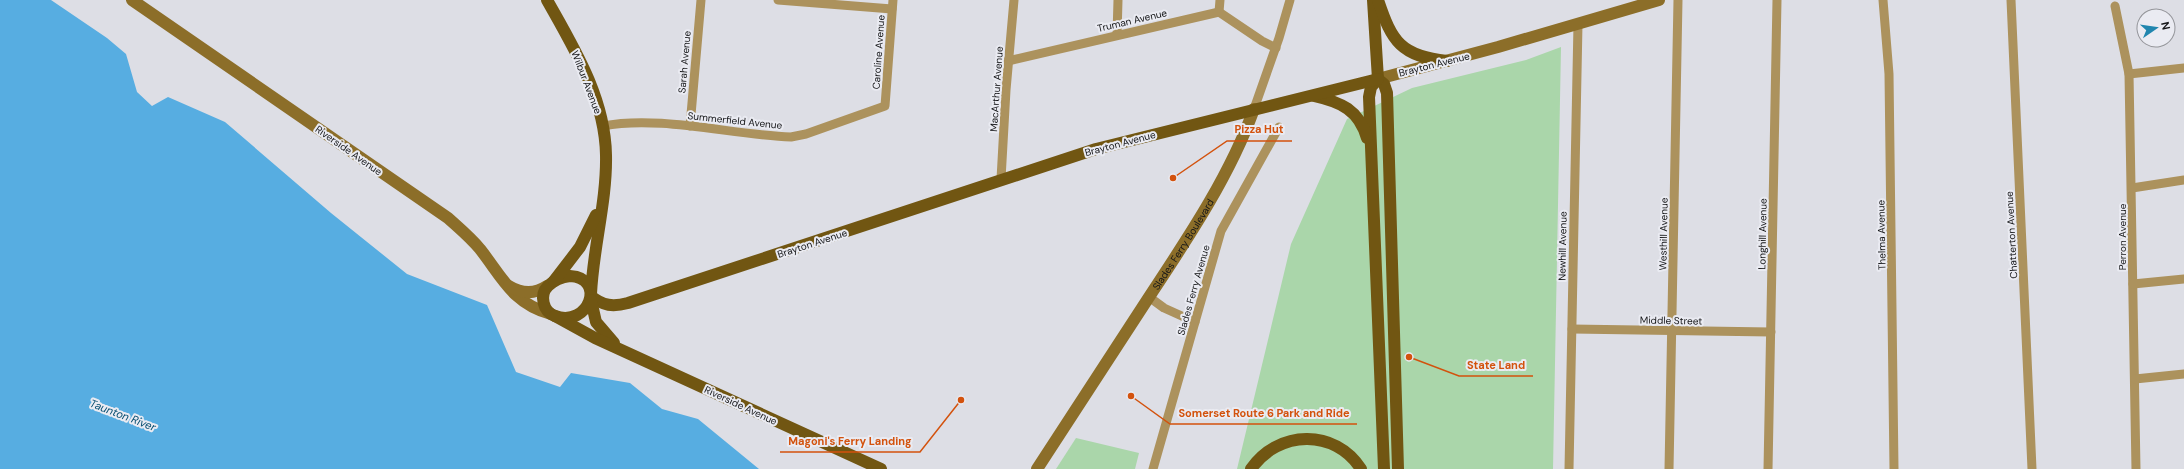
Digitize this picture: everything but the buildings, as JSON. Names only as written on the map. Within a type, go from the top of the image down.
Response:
[{"type":"main road","name":"Riverside Avenue","points":[[132,0],[448,218],[474,242],[517,297],[527,304],[553,315],[595,338],[881,469]]},
{"type":"main road","name":"Wilbur Avenue","points":[[547,0],[579,57],[593,92],[603,126],[606,156],[591,296]]},
{"type":"main road","points":[[1373,0],[1378,78],[1384,84],[1387,93],[1398,469]]},
{"type":"main road","points":[[1378,0],[1387,25],[1403,47],[1419,57],[1447,61]]},
{"type":"main road","name":"Brayton Avenue","points":[[591,296],[606,306],[628,303],[1096,149],[1447,61],[1578,24],[1628,4],[1659,0]]},
{"type":"main road","points":[[1378,78],[1371,87],[1369,97],[1384,469]]},
{"type":"main road","points":[[1311,95],[1341,103],[1354,112],[1365,132],[1372,158]]},
{"type":"main road","name":"Slades Ferry Boulevard","points":[[1037,469],[1149,297],[1211,198],[1234,155],[1254,109]]},
{"type":"main road","name":"Wilbur Avenue","points":[[551,284],[586,238],[594,221],[602,194]]},
{"type":"main road","points":[[507,285],[517,290],[531,292],[551,284],[565,276],[578,277],[586,283],[591,296],[588,306],[580,313],[565,317],[553,315],[543,304],[543,296],[551,284]]},
{"type":"main road","name":"Riverside Avenue","points":[[591,296],[593,318],[599,328],[623,350]]},
{"type":"main road","points":[[1251,469],[1261,457],[1275,446],[1291,440],[1307,438],[1323,441],[1339,447],[1351,456],[1361,469]]},
{"type":"street","name":"Sarah Avenue","points":[[690,126],[701,0]]},
{"type":"street","points":[[778,0],[892,5]]},
{"type":"street","name":"MacArthur Avenue","points":[[1001,179],[1008,61],[1014,0]]},
{"type":"street","points":[[1117,35],[1118,0]]},
{"type":"street","points":[[1220,0],[1219,12],[1262,41],[1276,48]]},
{"type":"street","name":"Slades Ferry Boulevard","points":[[1254,109],[1276,48],[1290,0]]},
{"type":"street","name":"Westhill Avenue","points":[[1669,469],[1678,0]]},
{"type":"street","name":"Longhill Avenue","points":[[1768,469],[1777,0]]},
{"type":"street","name":"Thelma Avenue","points":[[1883,0],[1890,82],[1894,469]]},
{"type":"street","name":"Chatterton Avenue","points":[[2011,0],[2032,469]]},
{"type":"street","name":"Caroline Avenue","points":[[884,106],[892,5]]},
{"type":"street","name":"Perron Avenue","points":[[2115,6],[2129,74],[2136,469]]},
{"type":"street","name":"Truman Avenue","points":[[1008,61],[1219,12]]},
{"type":"street","name":"Newhill Avenue","points":[[1569,469],[1578,24]]},
{"type":"street","points":[[2129,74],[2184,68]]},
{"type":"street","name":"Summerfield Avenue","points":[[603,126],[620,123],[690,126],[791,137],[806,134],[884,106]]},
{"type":"street","name":"Slades Ferry Avenue","points":[[1153,469],[1221,231],[1279,127]]},
{"type":"street","points":[[2132,188],[2184,180]]},
{"type":"street","points":[[2133,284],[2184,279]]},
{"type":"street","points":[[1149,297],[1164,308],[1195,322]]},
{"type":"street","name":"Middle Street","points":[[1572,329],[1672,332],[1771,332]]},
{"type":"street","points":[[2135,378],[2184,374]]},
{"type":"green space","points":[[1561,47],[1553,469],[1237,469],[1291,244],[1347,119],[1412,88],[1526,60]]},
{"type":"green space","points":[[1076,438],[1139,453],[1135,469],[1056,469]]},
{"type":"water","name":"Taunton River","points":[[0,0],[51,0],[107,38],[126,54],[137,92],[152,106],[168,97],[225,122],[331,213],[407,274],[487,305],[516,372],[560,387],[571,373],[630,383],[662,409],[698,419],[759,469],[0,469]]},
{"type":"place","name":"Pizza Hut","points":[[1173,178]]},
{"type":"place","name":"State Land","points":[[1409,357]]},
{"type":"place","name":"Somerset Route 6 Park and Ride","points":[[1131,396]]},
{"type":"place","name":"Magoni's Ferry Landing","points":[[961,400]]}]
